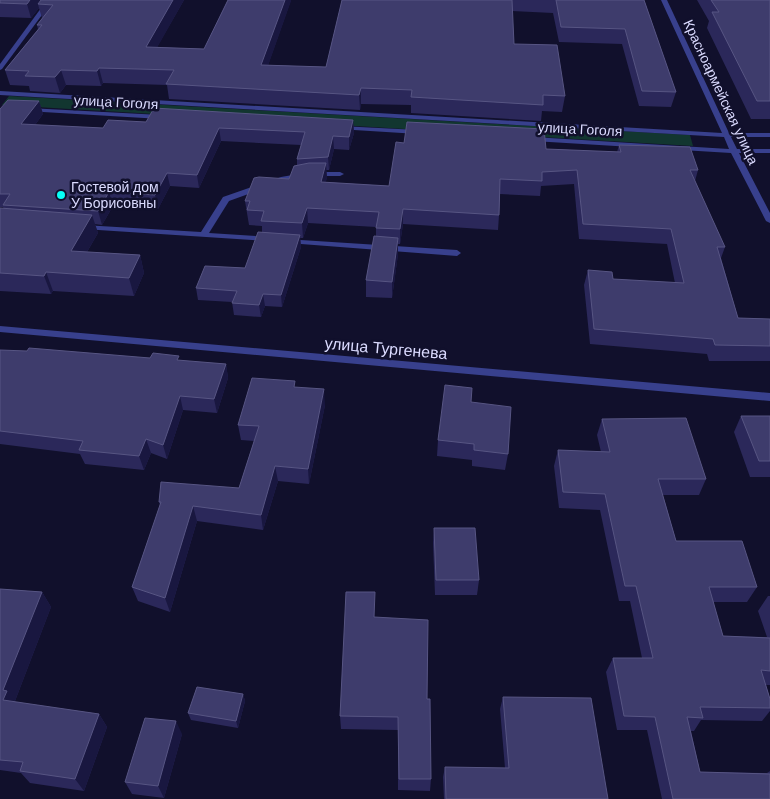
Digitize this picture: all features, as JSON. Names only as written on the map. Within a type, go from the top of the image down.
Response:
[{"type":"street","points":[[0,68],[50,0]]},
{"type":"street","name":"Красноармейская улица","points":[[664,0],[734,151],[770,221]]},
{"type":"street","name":"улица Гоголя","points":[[0,93],[727,135],[770,135]]},
{"type":"street","name":"улица Гоголя","points":[[20,109],[168,118]]},
{"type":"street","points":[[336,128],[425,133]]},
{"type":"street","name":"улица Гоголя","points":[[524,139],[734,151],[770,151]]},
{"type":"street","points":[[203,234],[226,199],[284,179],[310,174],[340,174]]},
{"type":"street","points":[[77,227],[203,234],[457,253]]},
{"type":"street","name":"улица Тургенева","points":[[0,329],[770,397]]},
{"type":"green space","points":[[9,96],[690,135],[693,146],[2,105]]},
{"type":"building","points":[[0,0],[30,0],[27,4],[0,3]]},
{"type":"building","points":[[41,0],[173,0],[146,47],[204,49],[228,0],[285,0],[261,65],[326,67],[342,0],[512,0],[514,44],[557,45],[565,96],[543,95],[543,105],[411,97],[412,90],[361,88],[359,95],[166,84],[174,70],[99,68],[97,71],[61,70],[55,77],[25,76],[29,71],[5,70],[42,25],[37,25],[53,5],[38,4]]},
{"type":"building","points":[[556,0],[644,0],[676,92],[642,91],[625,29],[561,27]]},
{"type":"building","points":[[711,0],[770,0],[770,101],[757,101],[712,12],[719,12]]},
{"type":"building","points":[[8,100],[39,101],[21,124],[103,128],[108,120],[146,122],[154,108],[353,120],[349,137],[333,136],[328,157],[297,159],[305,132],[219,128],[197,175],[167,173],[155,195],[109,192],[98,211],[3,205],[10,194],[0,194],[0,109]]},
{"type":"building","points":[[407,122],[544,129],[546,149],[621,152],[619,145],[690,147],[698,170],[690,170],[725,247],[717,247],[738,318],[770,319],[770,346],[715,345],[713,339],[594,329],[588,270],[612,272],[613,279],[684,283],[671,229],[583,224],[577,170],[542,172],[542,181],[500,179],[499,215],[403,209],[400,229],[376,228],[379,212],[307,208],[302,223],[261,221],[264,211],[247,210],[250,201],[245,201],[254,178],[289,179],[294,166],[309,163],[326,163],[321,182],[389,186],[396,142],[404,143]]},
{"type":"building","points":[[0,208],[92,215],[71,251],[140,255],[129,278],[46,272],[44,276],[0,273]]},
{"type":"building","points":[[258,232],[300,235],[281,295],[263,294],[259,305],[232,303],[237,291],[196,288],[205,266],[245,268]]},
{"type":"building","points":[[374,236],[398,238],[392,282],[366,280]]},
{"type":"building","points":[[29,348],[150,358],[153,353],[179,356],[177,360],[226,364],[214,399],[180,396],[163,445],[146,439],[139,456],[79,450],[83,441],[0,431],[0,350],[27,351]]},
{"type":"building","points":[[252,378],[295,381],[294,387],[324,389],[308,469],[275,466],[261,515],[193,506],[165,598],[132,587],[161,502],[159,502],[161,482],[239,488],[259,426],[238,425]]},
{"type":"building","points":[[445,385],[472,388],[471,402],[511,407],[508,454],[474,450],[474,444],[438,440]]},
{"type":"building","points":[[741,416],[770,416],[770,461],[759,461]]},
{"type":"building","points":[[686,418],[706,479],[658,479],[676,541],[742,541],[757,587],[709,587],[723,636],[770,638],[770,671],[761,670],[770,699],[770,708],[700,707],[703,718],[687,717],[700,772],[770,774],[770,799],[673,799],[655,717],[624,716],[613,658],[653,658],[636,586],[625,586],[605,494],[563,492],[558,450],[610,452],[602,419]]},
{"type":"building","points":[[434,528],[475,528],[479,580],[436,580]]},
{"type":"building","points":[[0,589],[42,592],[3,690],[7,691],[3,700],[99,714],[75,779],[20,771],[23,762],[0,760]]},
{"type":"building","points":[[346,592],[375,592],[374,617],[428,620],[427,699],[430,699],[431,779],[399,779],[398,717],[340,716]]},
{"type":"building","points":[[197,687],[243,694],[236,721],[188,713]]},
{"type":"building","points":[[503,697],[591,698],[608,799],[446,799],[445,767],[509,768]]},
{"type":"building","points":[[145,718],[176,721],[158,786],[125,782]]},
{"type":"place","name":"Гостевой дом У Борисовны","points":[[61,195]]}]
